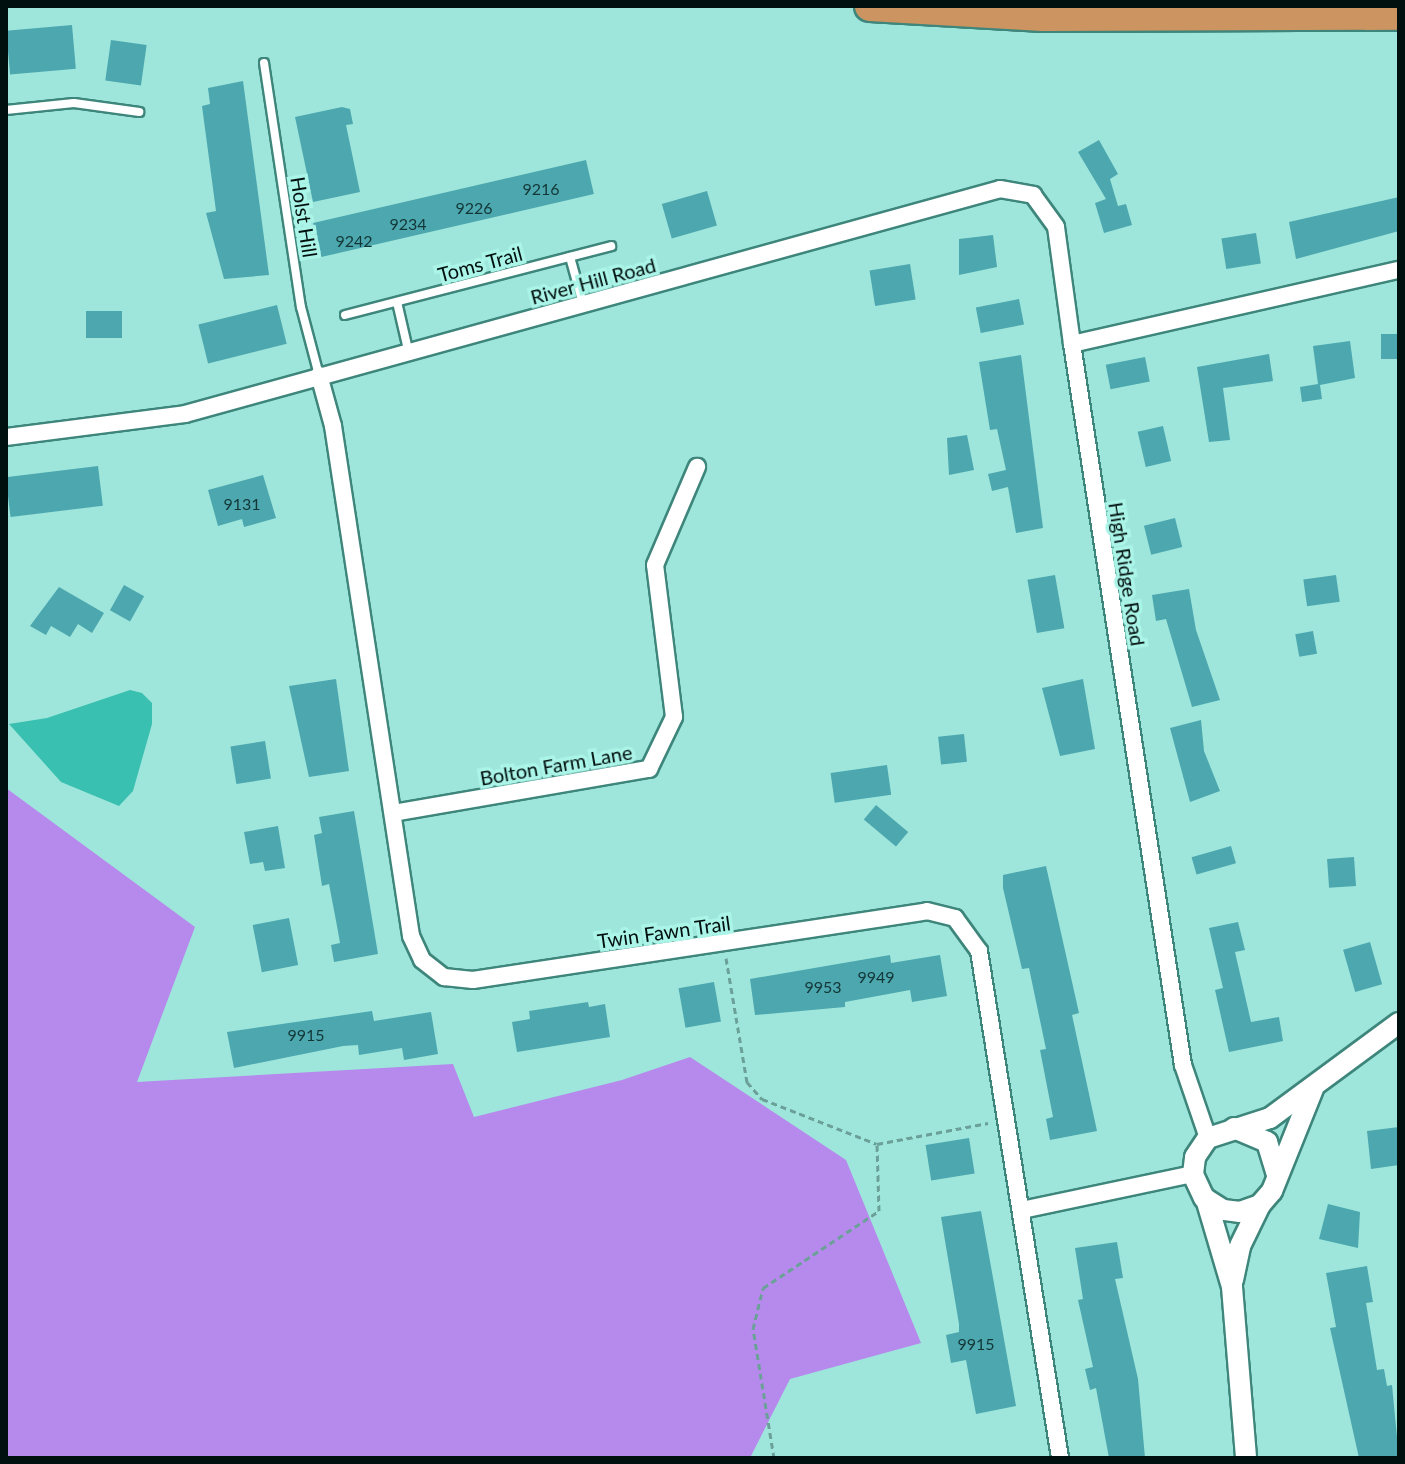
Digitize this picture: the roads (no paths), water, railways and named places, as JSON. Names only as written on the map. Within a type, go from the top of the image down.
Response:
[{"type":"highway","points":[[870,6],[1043,16],[1399,15]]},
{"type":"street","name":"River Hill Road","points":[[6,437],[151,421],[319,375],[410,354],[981,194],[1016,190],[1046,207],[1056,227],[1072,344]]},
{"type":"street","points":[[1072,344],[1399,270]]},
{"type":"street","name":"High Ridge Road","points":[[1072,344],[1183,1065],[1208,1138]]},
{"type":"street","name":"Twin Fawn Trail","points":[[319,375],[333,426],[411,936],[422,960],[444,977],[473,980],[927,911],[955,918],[979,951],[1060,1458]]},
{"type":"street","name":"Bolton Farm Lane","points":[[393,813],[649,769],[674,717],[655,565],[697,467]]},
{"type":"street","points":[[1246,1458],[1232,1287],[1206,1199],[1193,1174],[1195,1157],[1208,1138],[1270,1118],[1399,1023]]},
{"type":"street","points":[[1232,1287],[1240,1246],[1277,1177],[1313,1089]]},
{"type":"street","points":[[1234,1128],[1267,1142],[1277,1177]]},
{"type":"street","points":[[1022,1210],[1193,1174]]},
{"type":"street","points":[[1206,1199],[1232,1211],[1260,1205]]},
{"type":"lane","name":"Holst Hill","points":[[264,63],[301,307],[319,375]]},
{"type":"lane","points":[[6,110],[74,103],[139,112]]},
{"type":"lane","name":"Toms Trail","points":[[345,315],[611,246]]},
{"type":"lane","points":[[570,257],[583,304]]},
{"type":"lane","points":[[397,302],[410,354]]}]
